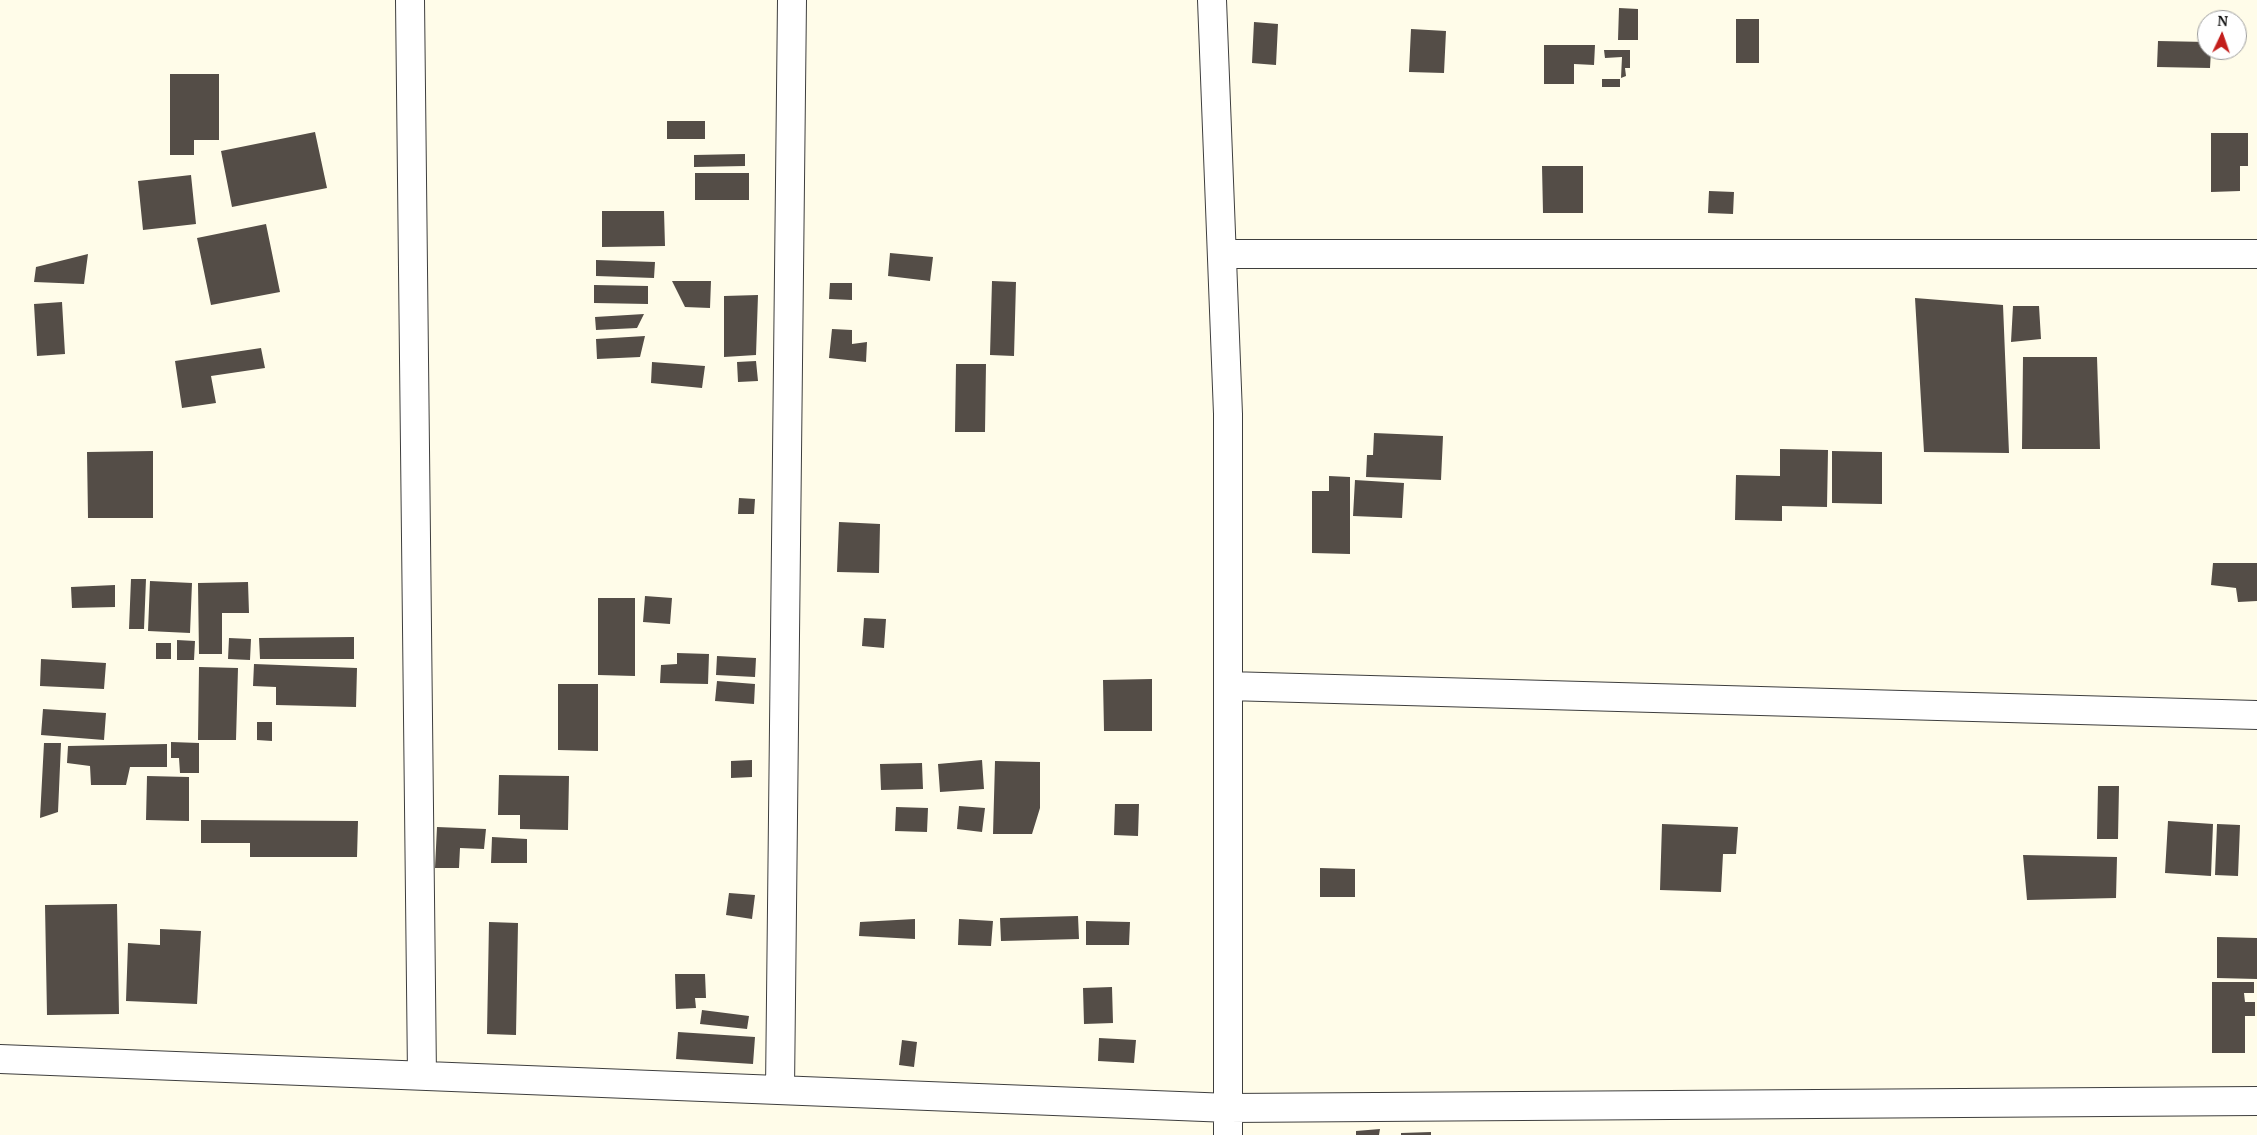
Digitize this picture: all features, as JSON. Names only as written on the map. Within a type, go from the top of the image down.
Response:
[{"type":"street","points":[[410,0],[422,1075]]},
{"type":"street","points":[[780,1089],[792,0]]},
{"type":"street","points":[[1212,0],[1228,414],[1228,1135]]},
{"type":"street","points":[[1222,254],[2257,254]]},
{"type":"street","points":[[1228,686],[2257,715]]},
{"type":"street","points":[[0,1058],[1228,1108],[2257,1101]]},
{"type":"building","points":[[1619,8],[1638,9],[1638,40],[1618,40]]},
{"type":"building","points":[[1736,19],[1759,19],[1759,63],[1736,63]]},
{"type":"building","points":[[1254,22],[1278,24],[1276,65],[1252,63]]},
{"type":"building","points":[[1411,29],[1446,31],[1444,73],[1409,72]]},
{"type":"building","points":[[2158,41],[2197,42],[2197,60],[2210,60],[2210,68],[2157,67]]},
{"type":"building","points":[[1544,45],[1595,45],[1594,65],[1574,64],[1574,84],[1544,84]]},
{"type":"building","points":[[1604,50],[1630,50],[1630,68],[1625,68],[1626,76],[1621,78],[1622,57],[1605,58]]},
{"type":"building","points":[[170,74],[219,74],[219,140],[194,140],[194,155],[170,155]]},
{"type":"building","points":[[1602,79],[1620,79],[1620,87],[1602,87]]},
{"type":"building","points":[[667,121],[705,121],[705,139],[667,139]]},
{"type":"building","points":[[315,132],[327,188],[232,207],[221,151]]},
{"type":"building","points":[[2211,133],[2248,133],[2248,166],[2240,166],[2240,191],[2211,192]]},
{"type":"building","points":[[745,154],[745,166],[694,167],[694,155]]},
{"type":"building","points":[[1542,166],[1583,166],[1583,213],[1543,213]]},
{"type":"building","points":[[695,173],[749,173],[749,200],[695,200]]},
{"type":"building","points":[[191,175],[196,224],[143,230],[138,181]]},
{"type":"building","points":[[1709,191],[1734,192],[1733,214],[1708,213]]},
{"type":"building","points":[[602,211],[664,211],[665,246],[602,247]]},
{"type":"building","points":[[266,224],[280,292],[211,305],[197,238]]},
{"type":"building","points":[[890,253],[933,257],[930,281],[888,276]]},
{"type":"building","points":[[88,254],[84,284],[34,282],[36,267]]},
{"type":"building","points":[[596,260],[655,262],[654,278],[596,276]]},
{"type":"building","points":[[672,281],[711,281],[710,308],[685,307]]},
{"type":"building","points":[[992,281],[1016,282],[1014,356],[990,355]]},
{"type":"building","points":[[830,283],[852,283],[852,300],[829,299]]},
{"type":"building","points":[[594,285],[648,286],[648,304],[594,303]]},
{"type":"building","points":[[758,295],[756,355],[724,357],[724,296]]},
{"type":"building","points":[[1915,298],[2003,305],[2009,453],[1924,452]]},
{"type":"building","points":[[62,302],[65,354],[37,356],[34,304]]},
{"type":"building","points":[[2013,306],[2039,306],[2041,339],[2011,342]]},
{"type":"building","points":[[644,314],[637,328],[596,330],[595,317]]},
{"type":"building","points":[[832,329],[852,330],[852,344],[867,342],[866,362],[829,358]]},
{"type":"building","points":[[645,336],[640,357],[597,359],[596,339]]},
{"type":"building","points":[[261,348],[265,368],[211,376],[216,403],[182,408],[175,361]]},
{"type":"building","points":[[2023,357],[2097,357],[2100,449],[2022,449]]},
{"type":"building","points":[[756,361],[758,381],[738,382],[737,362]]},
{"type":"building","points":[[652,362],[705,366],[702,388],[651,383]]},
{"type":"building","points":[[956,364],[986,364],[985,432],[955,432]]},
{"type":"building","points":[[1374,433],[1443,436],[1441,480],[1366,477],[1367,455],[1373,455]]},
{"type":"building","points":[[1780,449],[1828,450],[1827,507],[1782,506],[1782,521],[1735,520],[1736,475],[1780,476]]},
{"type":"building","points":[[153,451],[153,518],[88,518],[87,452]]},
{"type":"building","points":[[1832,451],[1882,452],[1882,504],[1832,503]]},
{"type":"building","points":[[1329,476],[1350,477],[1350,554],[1312,553],[1312,491],[1329,491]]},
{"type":"building","points":[[1355,480],[1404,483],[1402,518],[1353,516]]},
{"type":"building","points":[[739,498],[755,499],[754,514],[738,514]]},
{"type":"building","points":[[839,522],[880,524],[879,573],[837,572]]},
{"type":"building","points":[[2213,563],[2257,563],[2257,601],[2238,602],[2236,588],[2211,585]]},
{"type":"building","points":[[131,579],[146,579],[144,629],[129,629]]},
{"type":"building","points":[[150,581],[192,583],[190,633],[148,631]]},
{"type":"building","points":[[248,582],[249,613],[222,613],[222,654],[199,654],[198,583]]},
{"type":"building","points":[[115,585],[115,607],[72,608],[71,587]]},
{"type":"building","points":[[645,596],[672,598],[670,624],[643,622]]},
{"type":"building","points":[[598,598],[635,598],[635,676],[598,675]]},
{"type":"building","points":[[864,618],[886,619],[884,648],[862,646]]},
{"type":"building","points":[[354,637],[354,659],[260,659],[259,638]]},
{"type":"building","points":[[229,638],[251,639],[250,660],[228,659]]},
{"type":"building","points":[[177,640],[195,641],[194,660],[177,660]]},
{"type":"building","points":[[156,643],[171,643],[171,659],[156,659]]},
{"type":"building","points":[[677,653],[709,654],[708,684],[660,683],[661,665],[677,664]]},
{"type":"building","points":[[717,656],[756,658],[755,677],[716,675]]},
{"type":"building","points":[[41,659],[106,663],[104,689],[40,686]]},
{"type":"building","points":[[254,664],[357,668],[356,707],[276,705],[276,687],[253,686]]},
{"type":"building","points":[[199,667],[238,668],[236,740],[198,740]]},
{"type":"building","points":[[1152,679],[1152,731],[1104,731],[1103,680]]},
{"type":"building","points":[[717,681],[755,684],[754,704],[715,701]]},
{"type":"building","points":[[558,684],[598,684],[598,751],[558,750]]},
{"type":"building","points":[[43,709],[106,713],[104,740],[41,735]]},
{"type":"building","points":[[257,722],[272,722],[272,741],[257,740]]},
{"type":"building","points":[[171,742],[199,743],[199,773],[180,773],[179,758],[171,758]]},
{"type":"building","points":[[44,743],[61,743],[58,812],[40,818]]},
{"type":"building","points":[[167,744],[167,767],[130,767],[126,785],[91,785],[90,766],[67,763],[68,746]]},
{"type":"building","points":[[752,760],[752,777],[731,778],[731,761]]},
{"type":"building","points":[[982,760],[984,789],[940,792],[938,764]]},
{"type":"building","points":[[995,761],[1040,762],[1040,808],[1032,834],[993,834]]},
{"type":"building","points":[[922,763],[923,789],[881,790],[880,764]]},
{"type":"building","points":[[499,775],[569,776],[568,830],[520,829],[520,815],[498,815]]},
{"type":"building","points":[[147,776],[189,777],[189,821],[146,820]]},
{"type":"building","points":[[2098,786],[2119,786],[2118,839],[2097,839]]},
{"type":"building","points":[[1115,804],[1139,804],[1138,836],[1114,835]]},
{"type":"building","points":[[959,806],[985,808],[982,832],[957,829]]},
{"type":"building","points":[[896,807],[928,808],[927,832],[895,831]]},
{"type":"building","points":[[201,820],[358,821],[357,857],[250,857],[250,843],[201,843]]},
{"type":"building","points":[[2168,821],[2213,824],[2211,876],[2165,873]]},
{"type":"building","points":[[1662,824],[1738,827],[1736,854],[1723,854],[1721,892],[1660,890]]},
{"type":"building","points":[[2217,824],[2240,825],[2238,876],[2215,875]]},
{"type":"building","points":[[437,827],[486,829],[484,849],[460,848],[459,868],[435,868]]},
{"type":"building","points":[[492,837],[527,839],[527,863],[491,863]]},
{"type":"building","points":[[2023,855],[2117,857],[2116,898],[2027,900]]},
{"type":"building","points":[[1320,868],[1355,869],[1355,897],[1320,897]]},
{"type":"building","points":[[729,893],[755,895],[752,919],[726,915]]},
{"type":"building","points":[[117,904],[119,1014],[47,1015],[45,905]]},
{"type":"building","points":[[1078,916],[1079,939],[1001,941],[1000,918]]},
{"type":"building","points":[[915,919],[915,939],[859,936],[860,922]]},
{"type":"building","points":[[959,919],[993,921],[991,946],[958,945]]},
{"type":"building","points":[[1086,921],[1130,922],[1129,945],[1086,945]]},
{"type":"building","points":[[489,922],[518,923],[516,1035],[487,1034]]},
{"type":"building","points":[[160,929],[201,931],[197,1004],[126,1001],[128,943],[160,945]]},
{"type":"building","points":[[2217,937],[2257,938],[2257,979],[2217,978]]},
{"type":"building","points":[[675,974],[705,974],[706,998],[695,998],[696,1008],[676,1009]]},
{"type":"building","points":[[2212,982],[2254,982],[2254,993],[2244,993],[2245,1002],[2255,1002],[2255,1016],[2245,1016],[2245,1053],[2212,1053]]},
{"type":"building","points":[[1112,987],[1113,1023],[1084,1024],[1083,988]]},
{"type":"building","points":[[702,1010],[749,1016],[747,1029],[700,1024]]},
{"type":"building","points":[[678,1032],[755,1037],[753,1064],[676,1059]]},
{"type":"building","points":[[1099,1038],[1136,1040],[1134,1063],[1098,1061]]},
{"type":"building","points":[[902,1040],[917,1042],[914,1067],[899,1065]]},
{"type":"building","points":[[1380,1129],[1379,1135],[1356,1135],[1356,1131]]},
{"type":"building","points":[[1431,1132],[1431,1135],[1401,1135],[1401,1133]]}]
